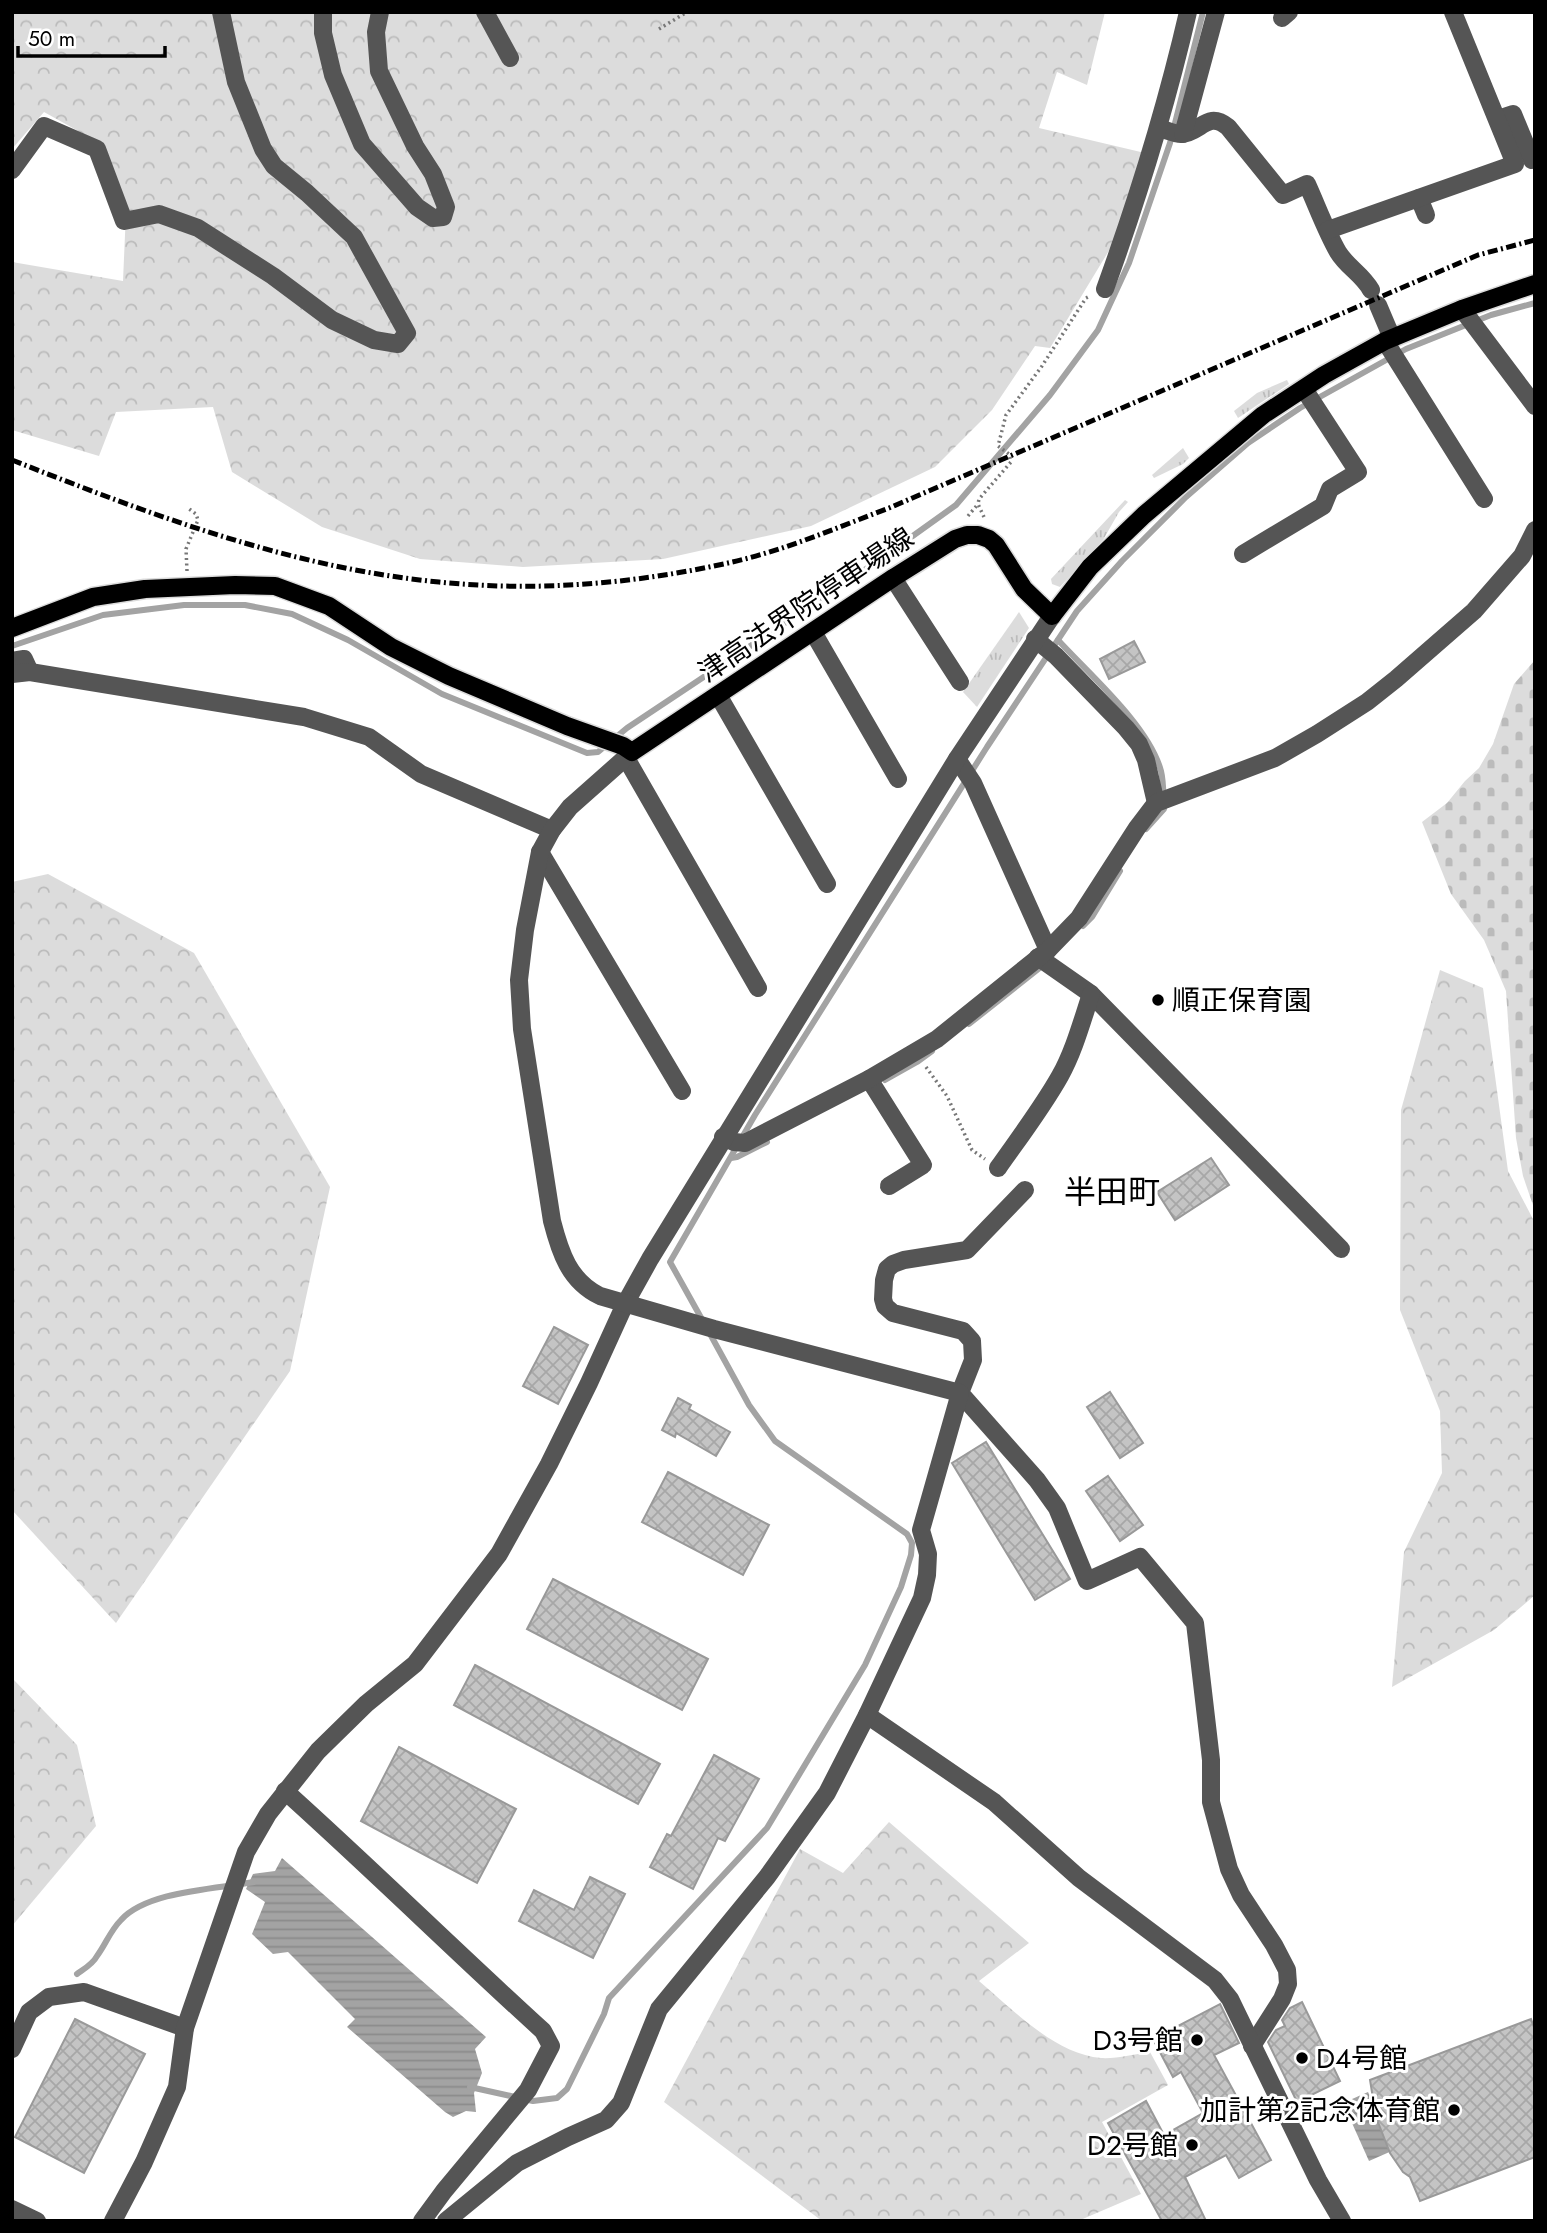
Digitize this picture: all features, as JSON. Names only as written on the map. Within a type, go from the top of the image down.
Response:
[{"type":"main road","points":[[989,539],[996,545],[1024,589],[1052,616],[1090,567],[1143,515],[1263,415],[1309,397],[1391,347],[1469,318],[1535,284]]},
{"type":"main road","name":"津高法界院停車場線","points":[[627,752],[955,539],[978,535],[989,539]]},
{"type":"main road","points":[[12,628],[93,597],[145,589],[275,586],[329,606],[391,647],[449,676],[627,752]]},
{"type":"street","points":[[12,170],[44,126],[97,149],[124,221],[159,214],[198,228],[273,276],[332,320],[374,341],[398,344],[407,333],[354,237],[274,166],[263,149],[236,82],[221,12]]},
{"type":"street","points":[[323,12],[323,33],[333,75],[362,144],[417,206],[433,218],[443,217],[446,207],[433,174],[415,146],[379,71],[376,32],[380,12]]},
{"type":"street","points":[[485,12],[510,58]]},
{"type":"street","points":[[1182,134],[1216,12]]},
{"type":"street","points":[[1328,230],[1422,206],[1515,164],[1454,12]]},
{"type":"street","points":[[1104,289],[1135,208],[1161,128],[1187,21],[1210,31]]},
{"type":"street","points":[[1497,119],[1513,114],[1532,160],[1535,159]]},
{"type":"street","points":[[1161,128],[1182,134],[1213,120],[1221,121],[1283,195],[1307,184],[1338,252],[1349,267],[1364,278],[1374,297],[1391,347],[1484,499]]},
{"type":"street","points":[[1469,318],[1535,406]]},
{"type":"street","points":[[1243,554],[1323,506],[1329,489],[1357,472],[1309,397]]},
{"type":"street","points":[[734,1141],[872,1084],[1045,958],[1079,918],[1137,828],[1162,801],[1275,758],[1367,702],[1474,611],[1522,556],[1535,530]]},
{"type":"street","points":[[893,578],[960,682]]},
{"type":"street","points":[[113,2221],[144,2162],[177,2087],[185,2028],[246,1852],[268,1814],[318,1751],[366,1704],[415,1664],[499,1553],[549,1464],[625,1304],[734,1141],[965,771],[1046,648],[1052,616]]},
{"type":"street","points":[[813,632],[898,779]]},
{"type":"street","points":[[1046,648],[1126,727],[1139,744],[1162,801]]},
{"type":"street","points":[[12,661],[24,659],[21,673],[304,717],[369,737],[421,774],[552,830]]},
{"type":"street","points":[[718,695],[827,884]]},
{"type":"street","points":[[758,988],[627,752],[570,807],[552,830],[540,852],[525,930],[519,980],[522,1029],[552,1221],[559,1249],[568,1268],[586,1289],[600,1296],[960,1393],[1037,1480],[1057,1508],[1087,1581],[1140,1558],[1195,1623],[1211,1760],[1211,1802],[1229,1869],[1287,1970],[1288,1984],[1282,1998],[1252,2046]]},
{"type":"street","points":[[965,771],[1045,958],[1091,994],[1341,1249]]},
{"type":"street","points":[[540,852],[682,1091]]},
{"type":"street","points":[[998,1168],[1061,1075],[1074,1047],[1091,994]]},
{"type":"street","points":[[872,1084],[923,1164],[889,1185]]},
{"type":"street","points":[[446,2221],[517,2163],[606,2120],[621,2103],[659,2009],[767,1877],[827,1793],[922,1598],[928,1554],[921,1530],[960,1393],[974,1360],[972,1341],[963,1331],[888,1310],[883,1299],[887,1269],[904,1260],[967,1250],[1026,1190]]},
{"type":"street","points":[[867,1714],[994,1802],[1079,1878],[1215,1980],[1230,1999],[1318,2180],[1342,2221]]},
{"type":"street","points":[[285,1791],[377,1875],[457,1954],[543,2031],[551,2046],[517,2105],[422,2221]]},
{"type":"street","points":[[12,2049],[29,2012],[48,1997],[84,1992],[185,2028]]},
{"type":"street","points":[[12,2209],[37,2221]]},
{"type":"path","points":[[659,29],[687,12]]},
{"type":"path","points":[[989,539],[978,504],[979,499],[1011,462],[1009,454],[998,446],[1006,415],[1086,298],[1104,289]]},
{"type":"path","points":[[188,508],[196,514],[198,520],[186,549],[188,587]]},
{"type":"path","points":[[923,1063],[947,1096],[972,1150],[998,1168]]},
{"type":"green space","points":[[12,12],[1105,12],[1087,85],[1057,72],[1039,128],[1145,153],[1119,234],[1050,348],[1035,346],[992,410],[935,467],[811,526],[663,559],[523,567],[420,559],[322,527],[232,472],[213,407],[116,412],[99,456],[12,430],[12,262],[123,281],[126,212],[98,142],[44,112],[12,149]]},
{"type":"green space","points":[[1287,380],[1289,384],[1238,418],[1234,411],[1257,393]]},
{"type":"green space","points":[[1183,448],[1189,458],[1183,464],[1154,478],[1152,475]]},
{"type":"green space","points":[[1125,500],[1128,502],[1103,540],[1060,587],[1052,584],[1051,579]]},
{"type":"green space","points":[[1019,612],[1029,628],[977,707],[963,692]]},
{"type":"green space","points":[[1535,660],[1535,1211],[1523,1176],[1516,1138],[1506,991],[1484,940],[1451,894],[1422,822],[1447,803],[1479,768],[1493,744],[1514,684]]},
{"type":"green space","points":[[48,874],[194,953],[330,1187],[290,1371],[116,1623],[12,1510],[12,882]]},
{"type":"green space","points":[[1440,970],[1483,988],[1508,1171],[1535,1223],[1535,1595],[1494,1630],[1392,1687],[1404,1552],[1442,1473],[1440,1411],[1400,1310],[1401,1110]]},
{"type":"green space","points":[[12,1678],[77,1745],[96,1826],[12,1926]]},
{"type":"green space","points":[[889,1822],[1029,1943],[979,1981],[1020,2017],[1051,2040],[1067,2048],[1101,2058],[1150,2052],[1168,2085],[1102,2122],[1141,2194],[1078,2221],[822,2221],[664,2102],[800,1849],[843,1873]]},
{"type":"shaded area","points":[[282,1858],[486,2037],[475,2049],[482,2073],[474,2093],[476,2112],[466,2111],[453,2117],[445,2112],[347,2027],[355,2019],[288,1952],[273,1954],[252,1934],[265,1902],[246,1889],[253,1874],[275,1871]]},
{"type":"shaded area","points":[[1368,2092],[1394,2150],[1369,2161],[1343,2103]]},
{"type":"building","points":[[1134,641],[1145,662],[1109,679],[1100,659]]},
{"type":"building","points":[[1211,1158],[1229,1185],[1175,1220],[1157,1192]]},
{"type":"building","points":[[554,1327],[588,1345],[558,1404],[523,1386]]},
{"type":"building","points":[[1110,1392],[1143,1443],[1120,1458],[1087,1407]]},
{"type":"building","points":[[678,1398],[691,1405],[689,1409],[730,1432],[716,1456],[676,1433],[675,1437],[662,1430]]},
{"type":"building","points":[[986,1442],[1070,1579],[1035,1600],[952,1463]]},
{"type":"building","points":[[668,1472],[769,1525],[743,1575],[642,1522]]},
{"type":"building","points":[[1108,1476],[1143,1525],[1120,1541],[1086,1491]]},
{"type":"building","points":[[553,1579],[708,1659],[682,1710],[527,1629]]},
{"type":"building","points":[[475,1665],[660,1764],[638,1804],[454,1705]]},
{"type":"building","points":[[399,1747],[516,1809],[477,1883],[361,1821]]},
{"type":"building","points":[[714,1755],[759,1779],[725,1841],[718,1838],[693,1889],[650,1867],[667,1834],[671,1836]]},
{"type":"building","points":[[590,1877],[625,1894],[593,1958],[519,1921],[534,1890],[574,1910]]},
{"type":"building","name":"D4号館","points":[[1302,2002],[1340,2081],[1297,2102],[1268,2042],[1276,2030],[1285,2026],[1282,2020],[1290,2008]]},
{"type":"building","name":"D2号館","points":[[1220,2004],[1239,2043],[1214,2055],[1271,2160],[1239,2178],[1226,2155],[1185,2177],[1206,2221],[1162,2221],[1108,2123],[1146,2101],[1164,2135],[1203,2113],[1181,2072],[1173,2077],[1153,2039]]},
{"type":"building","points":[[75,2019],[145,2054],[84,2173],[15,2137]]},
{"type":"building","name":"加計第2記念体育館","points":[[1531,2019],[1535,2030],[1535,2157],[1420,2201],[1410,2177],[1403,2172],[1390,2153],[1376,2117],[1370,2080]]},
{"type":"waterway","points":[[12,646],[103,615],[184,605],[245,605],[292,614],[348,640],[442,694],[587,753],[598,752],[627,728],[875,563],[956,505],[1050,395],[1098,330],[1129,263],[1170,143],[1203,12]]},
{"type":"waterway","points":[[704,1323],[670,1262],[755,1115],[987,747],[1077,611],[1186,497],[1248,443],[1300,408],[1406,349],[1491,315],[1535,303]]},
{"type":"waterway","points":[[1058,640],[1132,719],[1154,754],[1162,776],[1164,809],[1146,829]]},
{"type":"waterway","points":[[1083,926],[1092,917],[1120,871]]},
{"type":"waterway","points":[[969,1024],[1046,963]]},
{"type":"waterway","points":[[885,1080],[932,1051]]},
{"type":"waterway","points":[[731,1158],[767,1142]]},
{"type":"waterway","points":[[470,2087],[533,2101],[557,2098],[567,2089],[604,2014],[609,1998],[767,1828],[865,1665],[901,1587],[911,1555],[912,1543],[907,1534],[775,1441],[749,1405],[709,1332]]},
{"type":"waterway","points":[[77,1974],[93,1961],[117,1924],[133,1910],[164,1897],[254,1882]]},
{"type":"railway","points":[[12,460],[168,519],[221,536],[329,565],[384,575],[439,582],[512,586],[584,584],[656,576],[749,558],[829,531],[889,508],[1478,255],[1535,240]]},
{"type":"place","name":"順正保育園","points":[[1158,1000]]},
{"type":"place","name":"D3号館","points":[[1197,2040]]},
{"type":"place","name":"D4号館","points":[[1302,2058]]},
{"type":"place","name":"加計第2記念体育館","points":[[1454,2110]]},
{"type":"place","name":"D2号館","points":[[1192,2145]]},
{"type":"district","name":"半田町","points":[[1112,1192]]}]
